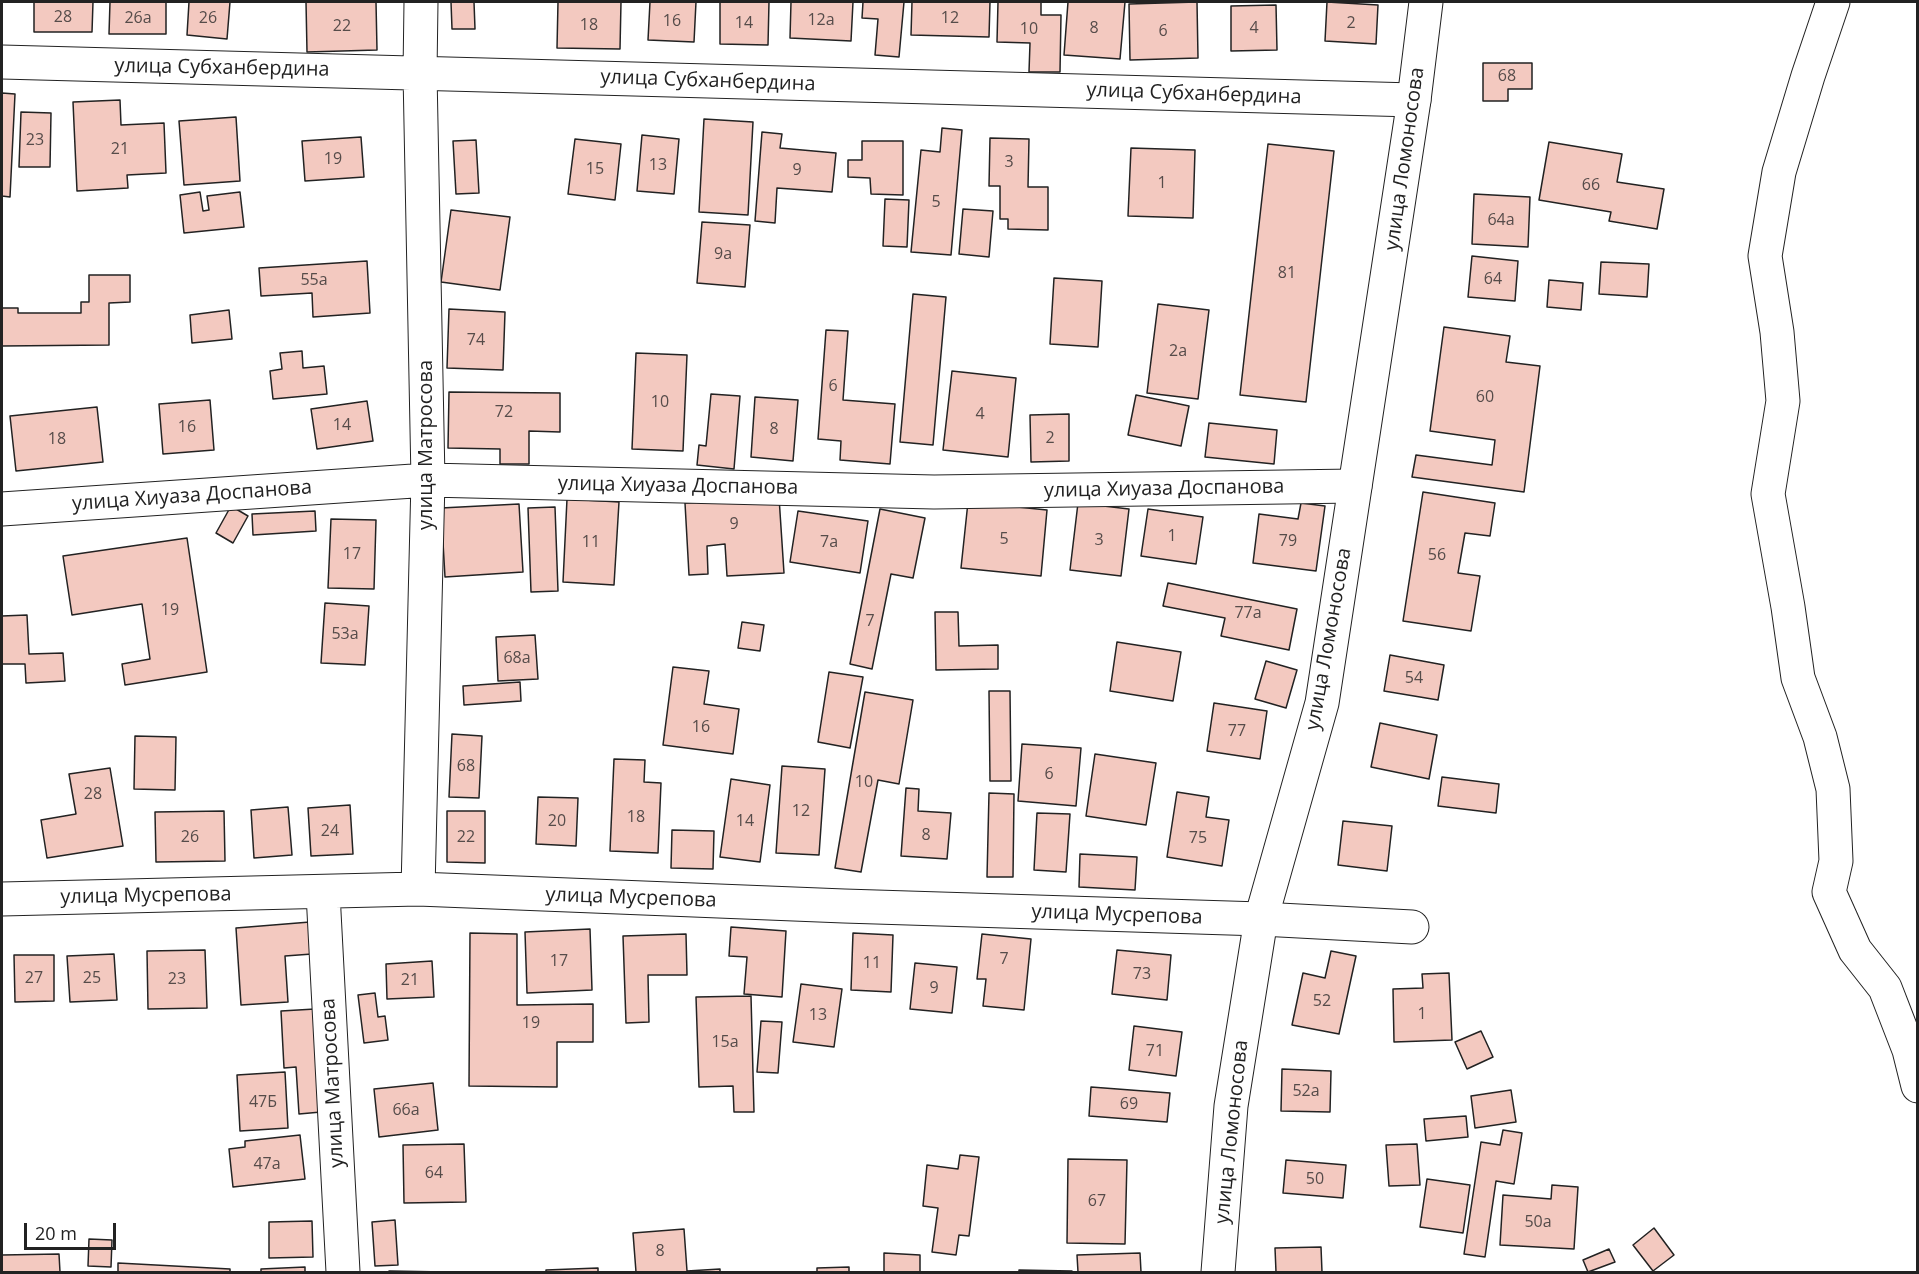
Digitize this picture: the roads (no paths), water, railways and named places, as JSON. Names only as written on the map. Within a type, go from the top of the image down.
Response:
[{"type":"street","name":"улица Матросова","points":[[418,890],[428,480],[420,73],[421,2]]},
{"type":"street","name":"улица Ломоносова","points":[[1218,1272],[1231,1106],[1261,919],[1322,703],[1414,100],[1426,2]]},
{"type":"street","points":[[1833,2],[1779,172],[1765,256],[1777,332],[1783,401],[1768,494],[1798,678],[1820,737],[1833,789],[1836,861],[1829,892],[1855,950],[1885,988],[1909,1050],[1917,1086]]},
{"type":"street","name":"улица Субханбердина","points":[[2,62],[1414,100]]},
{"type":"street","name":"улица Хиуаза Доспанова","points":[[2,509],[428,480],[934,492],[1355,486]]},
{"type":"street","name":"улица Мусрепова","points":[[2,899],[418,890],[1261,919],[1412,927]]},
{"type":"street","name":"улица Матросова","points":[[324,893],[343,1272]]}]
